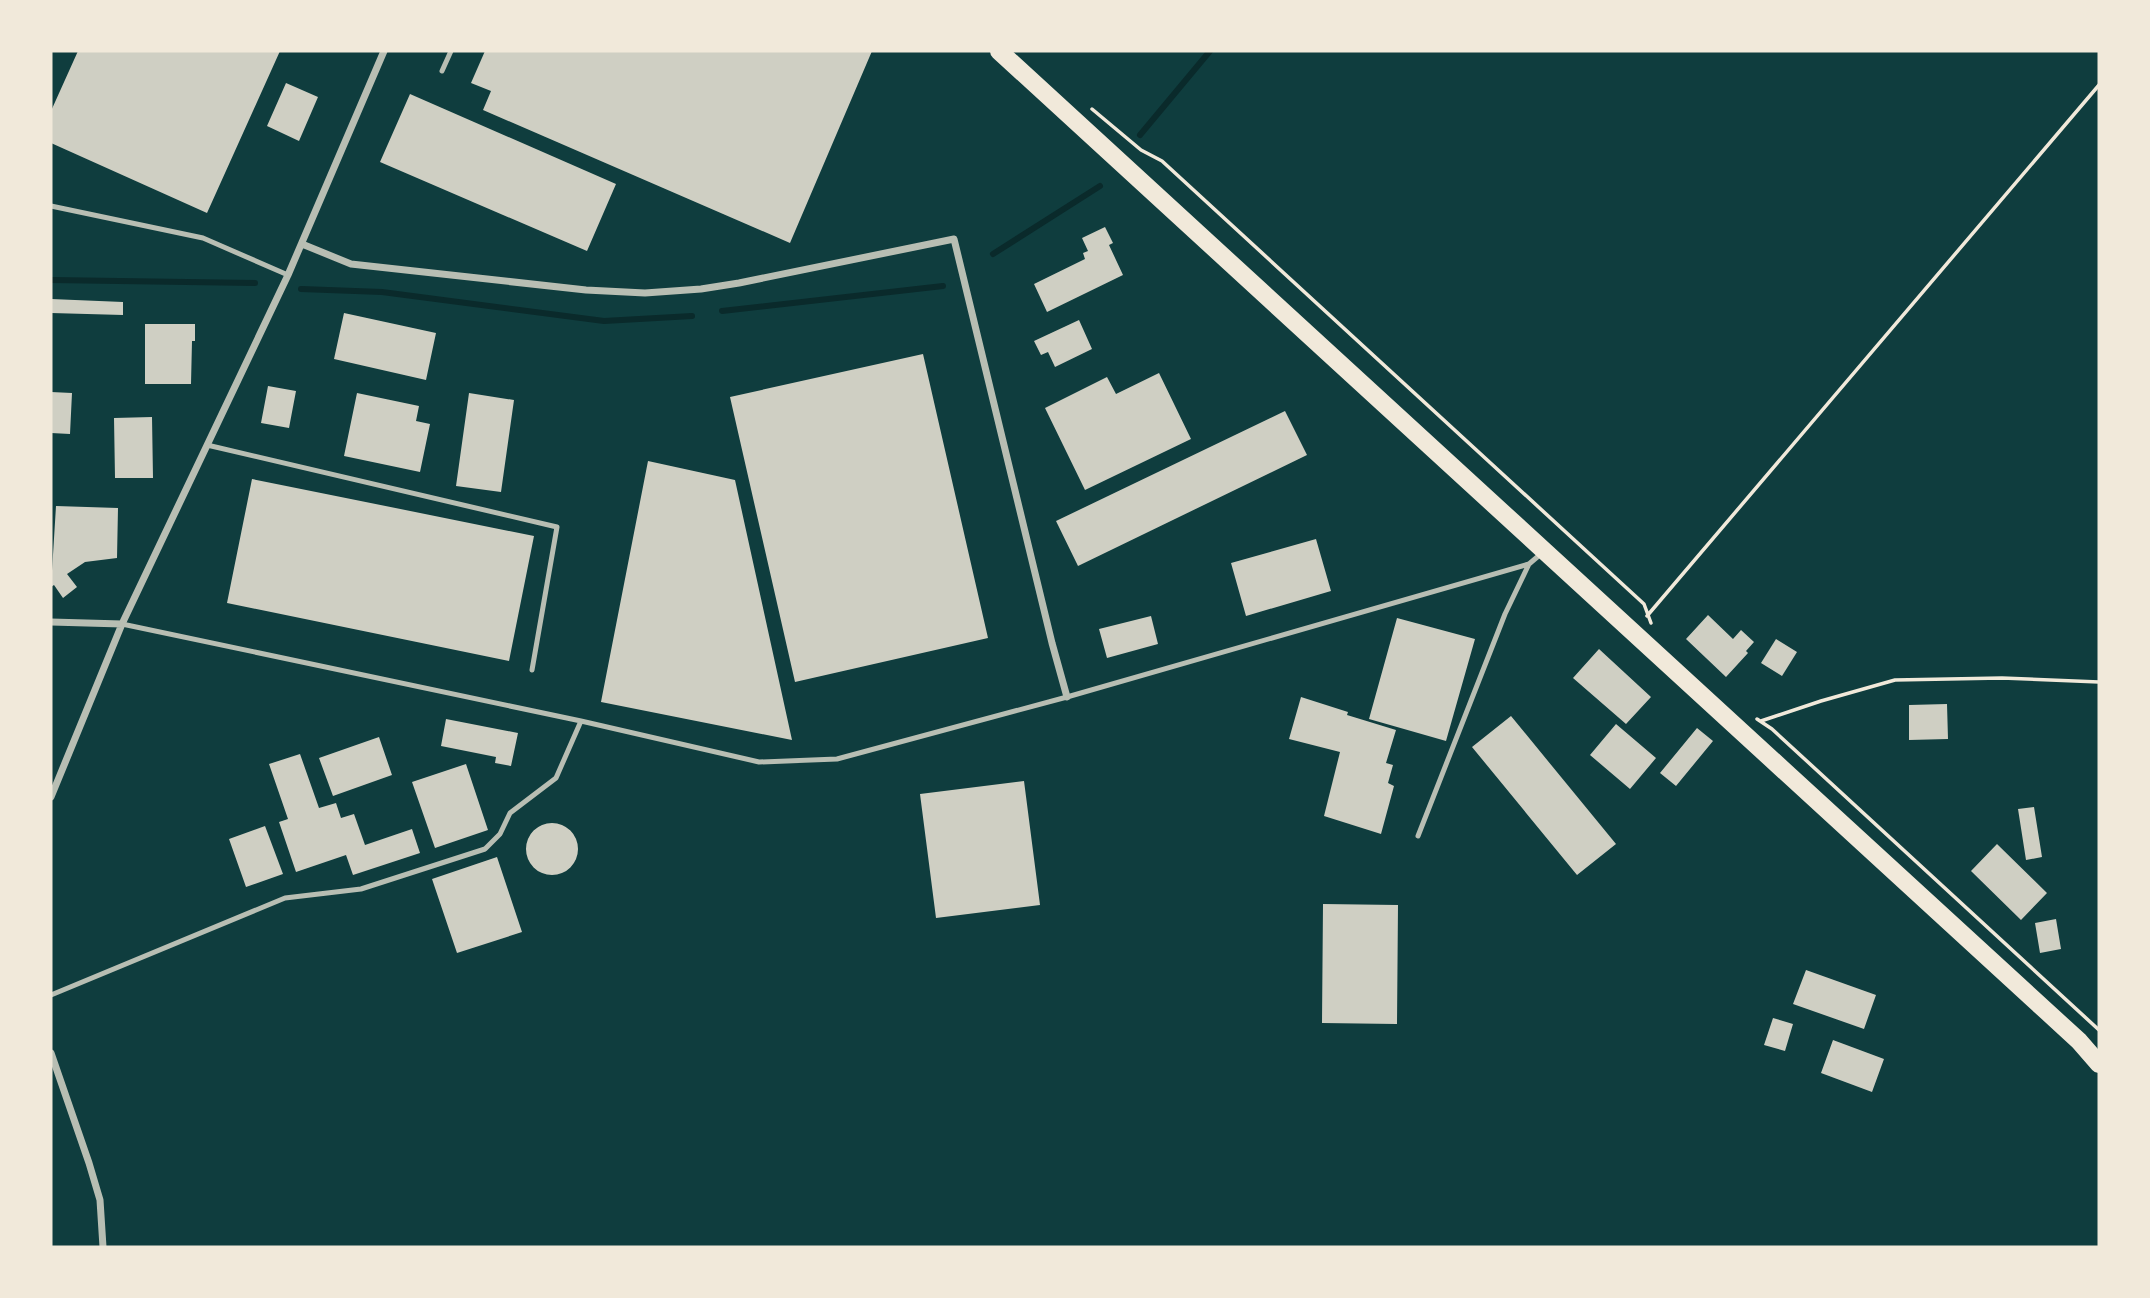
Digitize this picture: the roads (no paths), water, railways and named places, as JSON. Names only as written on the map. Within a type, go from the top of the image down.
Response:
[{"type":"main road","points":[[999,51],[2079,1041],[2099,1064]]},
{"type":"street","points":[[51,797],[121,624],[288,275],[384,51]]},
{"type":"street","points":[[302,244],[351,264],[586,290],[645,293],[738,283],[954,239],[1067,697]]},
{"type":"street","points":[[51,622],[121,624]]},
{"type":"street","points":[[51,1053],[100,1200],[103,1247]]},
{"type":"lane","points":[[442,71],[452,51]]},
{"type":"lane","points":[[51,206],[203,238],[288,275]]},
{"type":"lane","points":[[207,445],[557,527],[533,670]]},
{"type":"lane","points":[[1418,836],[1505,614],[1529,564],[1545,550]]},
{"type":"lane","points":[[121,624],[581,721],[759,762],[837,759],[1067,697],[1529,564]]},
{"type":"lane","points":[[51,995],[285,898],[361,889],[485,849],[500,834],[510,813],[556,778],[581,721]]},
{"type":"waterway","points":[[1140,135],[1210,51]]},
{"type":"waterway","points":[[993,254],[1100,186]]},
{"type":"waterway","points":[[51,280],[255,283]]},
{"type":"waterway","points":[[722,311],[943,286]]},
{"type":"waterway","points":[[301,289],[382,292],[604,321],[692,316]]}]
